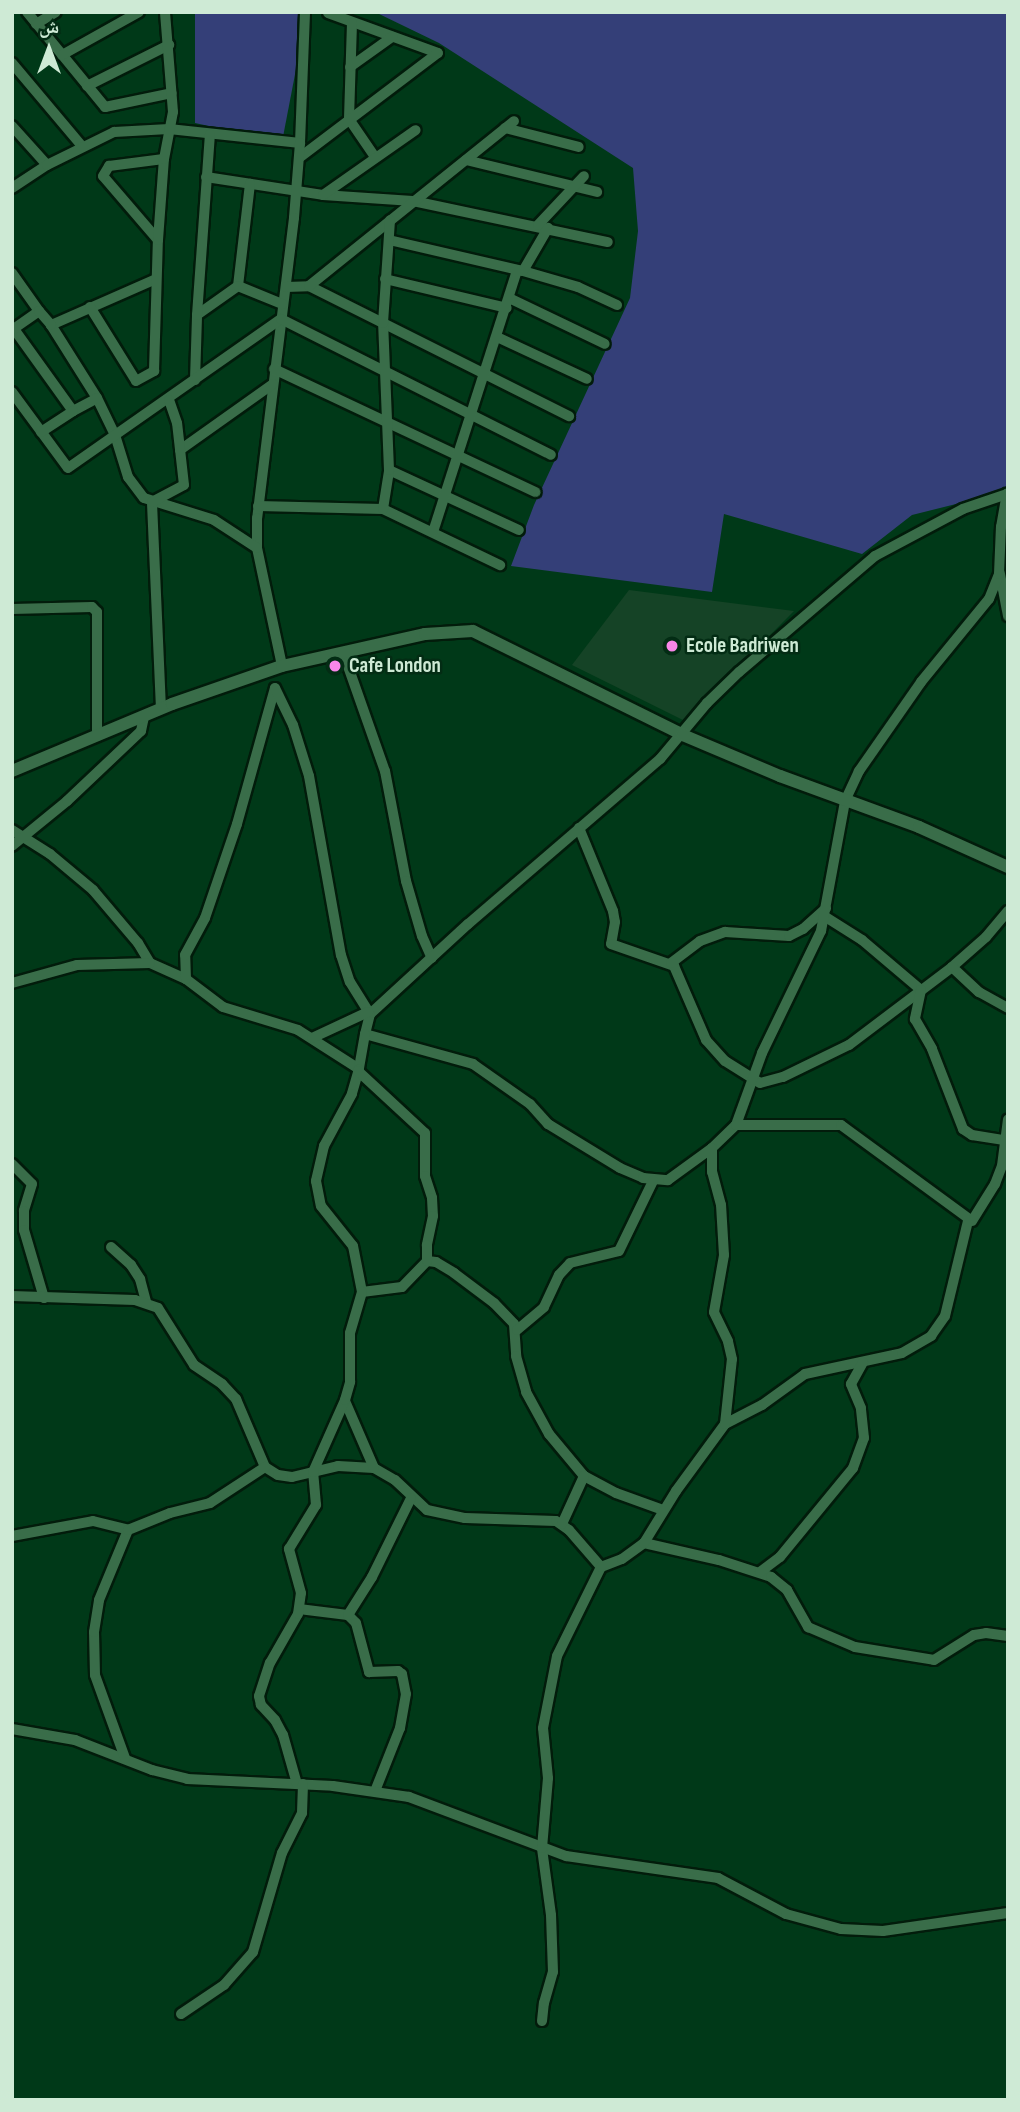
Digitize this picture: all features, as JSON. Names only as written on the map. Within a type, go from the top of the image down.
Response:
[{"type":"street","points":[[27,12],[105,107],[172,93]]},
{"type":"street","points":[[36,24],[56,12]]},
{"type":"street","points":[[62,55],[139,12]]},
{"type":"street","points":[[90,307],[136,380],[154,371],[158,240],[164,159],[173,112],[165,12]]},
{"type":"street","points":[[282,666],[257,548],[258,506],[296,191],[305,12]]},
{"type":"street","points":[[299,158],[438,53],[328,13]]},
{"type":"street","points":[[352,23],[349,119],[375,157]]},
{"type":"street","points":[[350,66],[392,37]]},
{"type":"street","points":[[87,86],[169,45]]},
{"type":"street","points":[[12,63],[82,146]]},
{"type":"street","points":[[12,125],[47,165]]},
{"type":"street","points":[[309,286],[510,125],[579,146]]},
{"type":"street","points":[[12,188],[47,165],[114,132],[169,129],[300,143]]},
{"type":"street","points":[[323,195],[416,130]]},
{"type":"street","points":[[195,380],[210,134]]},
{"type":"street","points":[[158,240],[103,176],[109,166],[164,159]]},
{"type":"street","points":[[466,160],[597,192]]},
{"type":"street","points":[[433,532],[520,270],[543,226],[584,176]]},
{"type":"street","points":[[206,177],[323,195],[413,201],[543,226],[608,243]]},
{"type":"street","points":[[197,314],[238,286],[250,184]]},
{"type":"street","points":[[383,509],[389,470],[383,323],[390,220]]},
{"type":"street","points":[[388,240],[520,270],[578,287],[617,305]]},
{"type":"street","points":[[14,278],[51,325],[97,398],[115,435],[128,477],[144,498],[215,520],[257,548]]},
{"type":"street","points":[[51,325],[156,279]]},
{"type":"street","points":[[385,279],[508,303],[605,344]]},
{"type":"street","points":[[238,286],[282,304]]},
{"type":"street","points":[[286,287],[309,286],[569,416]]},
{"type":"street","points":[[39,311],[13,329],[73,411]]},
{"type":"street","points":[[281,319],[551,455]]},
{"type":"street","points":[[12,392],[68,468],[169,400],[281,319]]},
{"type":"street","points":[[497,337],[587,379]]},
{"type":"street","points":[[274,369],[535,492]]},
{"type":"street","points":[[180,450],[273,384]]},
{"type":"street","points":[[41,432],[97,398]]},
{"type":"street","points":[[152,502],[184,485],[177,423],[169,400]]},
{"type":"street","points":[[389,470],[519,530]]},
{"type":"street","points":[[312,1038],[369,1013],[683,735],[708,703],[739,672],[876,556],[963,509],[1007,494],[1000,536],[999,574],[1008,616]]},
{"type":"street","points":[[152,502],[161,709]]},
{"type":"street","points":[[258,506],[383,509],[500,565]]},
{"type":"street","points":[[365,1034],[473,1064],[530,1104],[548,1124],[620,1168],[653,1181],[677,1176],[736,1125],[752,1079],[786,1003],[814,950],[825,912],[845,801],[859,771],[902,708],[982,611],[999,574]]},
{"type":"street","points":[[12,609],[92,607],[97,612],[97,736]]},
{"type":"street","points":[[12,771],[161,709],[282,666],[425,634],[473,631],[683,735],[845,801],[919,827],[1008,867]]},
{"type":"street","points":[[343,652],[385,771],[406,881],[422,936],[432,958]]},
{"type":"street","points":[[181,2014],[224,1986],[253,1952],[282,1853],[302,1813],[300,1784],[283,1735],[275,1720],[261,1705],[259,1696],[270,1664],[299,1609],[301,1592],[289,1549],[316,1505],[313,1472],[345,1400],[350,1382],[350,1332],[362,1292],[353,1246],[321,1206],[316,1181],[324,1146],[345,1111],[358,1070],[369,1013],[350,982],[341,954],[309,776],[293,725],[268,671]]},
{"type":"street","points":[[186,979],[185,955],[205,918],[237,824],[275,688]]},
{"type":"street","points":[[12,846],[17,833],[67,801],[141,731],[144,718]]},
{"type":"street","points":[[579,828],[613,911],[615,922],[611,944],[671,963],[706,1040],[725,1061],[760,1083],[770,1082],[849,1045],[952,967],[986,937],[1008,911]]},
{"type":"street","points":[[17,833],[58,860],[93,890],[138,943],[150,963]]},
{"type":"street","points":[[671,963],[700,941],[725,932],[789,936],[825,912]]},
{"type":"street","points":[[825,912],[921,990]]},
{"type":"street","points":[[12,983],[77,965],[150,963],[186,979],[223,1007],[286,1026],[312,1038],[358,1070],[425,1133],[425,1176],[433,1205],[428,1261]]},
{"type":"street","points":[[952,967],[979,992],[1008,1008]]},
{"type":"street","points":[[921,990],[915,1019],[932,1049],[963,1129],[972,1135],[1003,1140]]},
{"type":"street","points":[[736,1125],[841,1125],[968,1221],[974,1220],[995,1184],[1002,1166],[1003,1140],[1008,1119]]},
{"type":"street","points":[[542,2021],[553,1972],[547,1868],[542,1848],[548,1778],[543,1728],[556,1656],[601,1567],[622,1559],[644,1544],[663,1510],[725,1424],[732,1381],[732,1359],[728,1341],[714,1312],[724,1255],[722,1212],[712,1172],[712,1148]]},
{"type":"street","points":[[12,1164],[32,1184],[24,1211],[24,1230],[44,1298]]},
{"type":"street","points":[[517,1330],[544,1307],[559,1275],[570,1263],[619,1251],[653,1181]]},
{"type":"street","points":[[725,1424],[762,1405],[805,1374],[902,1353],[922,1343],[939,1326],[948,1305],[968,1221]]},
{"type":"street","points":[[111,1247],[135,1272],[146,1302]]},
{"type":"street","points":[[362,1292],[402,1287],[410,1283],[422,1263],[428,1261],[444,1267],[494,1303],[517,1330],[516,1356],[526,1392],[549,1434],[584,1476],[616,1493],[663,1510]]},
{"type":"street","points":[[12,1296],[146,1302],[164,1314],[194,1365],[222,1384],[236,1399],[244,1415],[250,1438],[265,1467],[285,1476],[338,1466],[374,1468],[395,1480],[411,1498],[428,1510],[465,1518],[543,1518],[562,1524],[601,1567]]},
{"type":"street","points":[[760,1572],[780,1557],[853,1468],[864,1438],[861,1408],[851,1384],[863,1362]]},
{"type":"street","points":[[345,1400],[374,1468]]},
{"type":"street","points":[[12,1536],[93,1521],[128,1530],[170,1513],[210,1503],[265,1467]]},
{"type":"street","points":[[562,1524],[584,1476]]},
{"type":"street","points":[[348,1615],[372,1577],[411,1498]]},
{"type":"street","points":[[125,1758],[95,1675],[94,1632],[99,1600],[128,1530]]},
{"type":"street","points":[[644,1544],[760,1572],[787,1590],[808,1627],[855,1647],[933,1660],[974,1635],[986,1633],[1008,1636]]},
{"type":"street","points":[[299,1609],[348,1615],[356,1623],[369,1672],[398,1671],[405,1681],[406,1694],[400,1728],[375,1791]]},
{"type":"street","points":[[12,1729],[75,1740],[187,1779],[300,1784],[409,1797],[542,1848],[589,1860],[718,1878],[786,1914],[841,1929],[883,1931],[1008,1913]]},
{"type":"shaded area","points":[[195,12],[307,12],[282,142],[195,123]]},
{"type":"shaded area","points":[[375,12],[1008,12],[1008,491],[912,515],[862,554],[724,514],[712,592],[511,566],[534,505],[630,298],[638,231],[633,168],[439,43]]},
{"type":"shaded area","name":"Ecole Badriwen","points":[[629,590],[794,611],[685,721],[572,665]]},
{"type":"place","name":"Ecole Badriwen","points":[[672,646]]},
{"type":"place","name":"Cafe London","points":[[335,666]]}]
